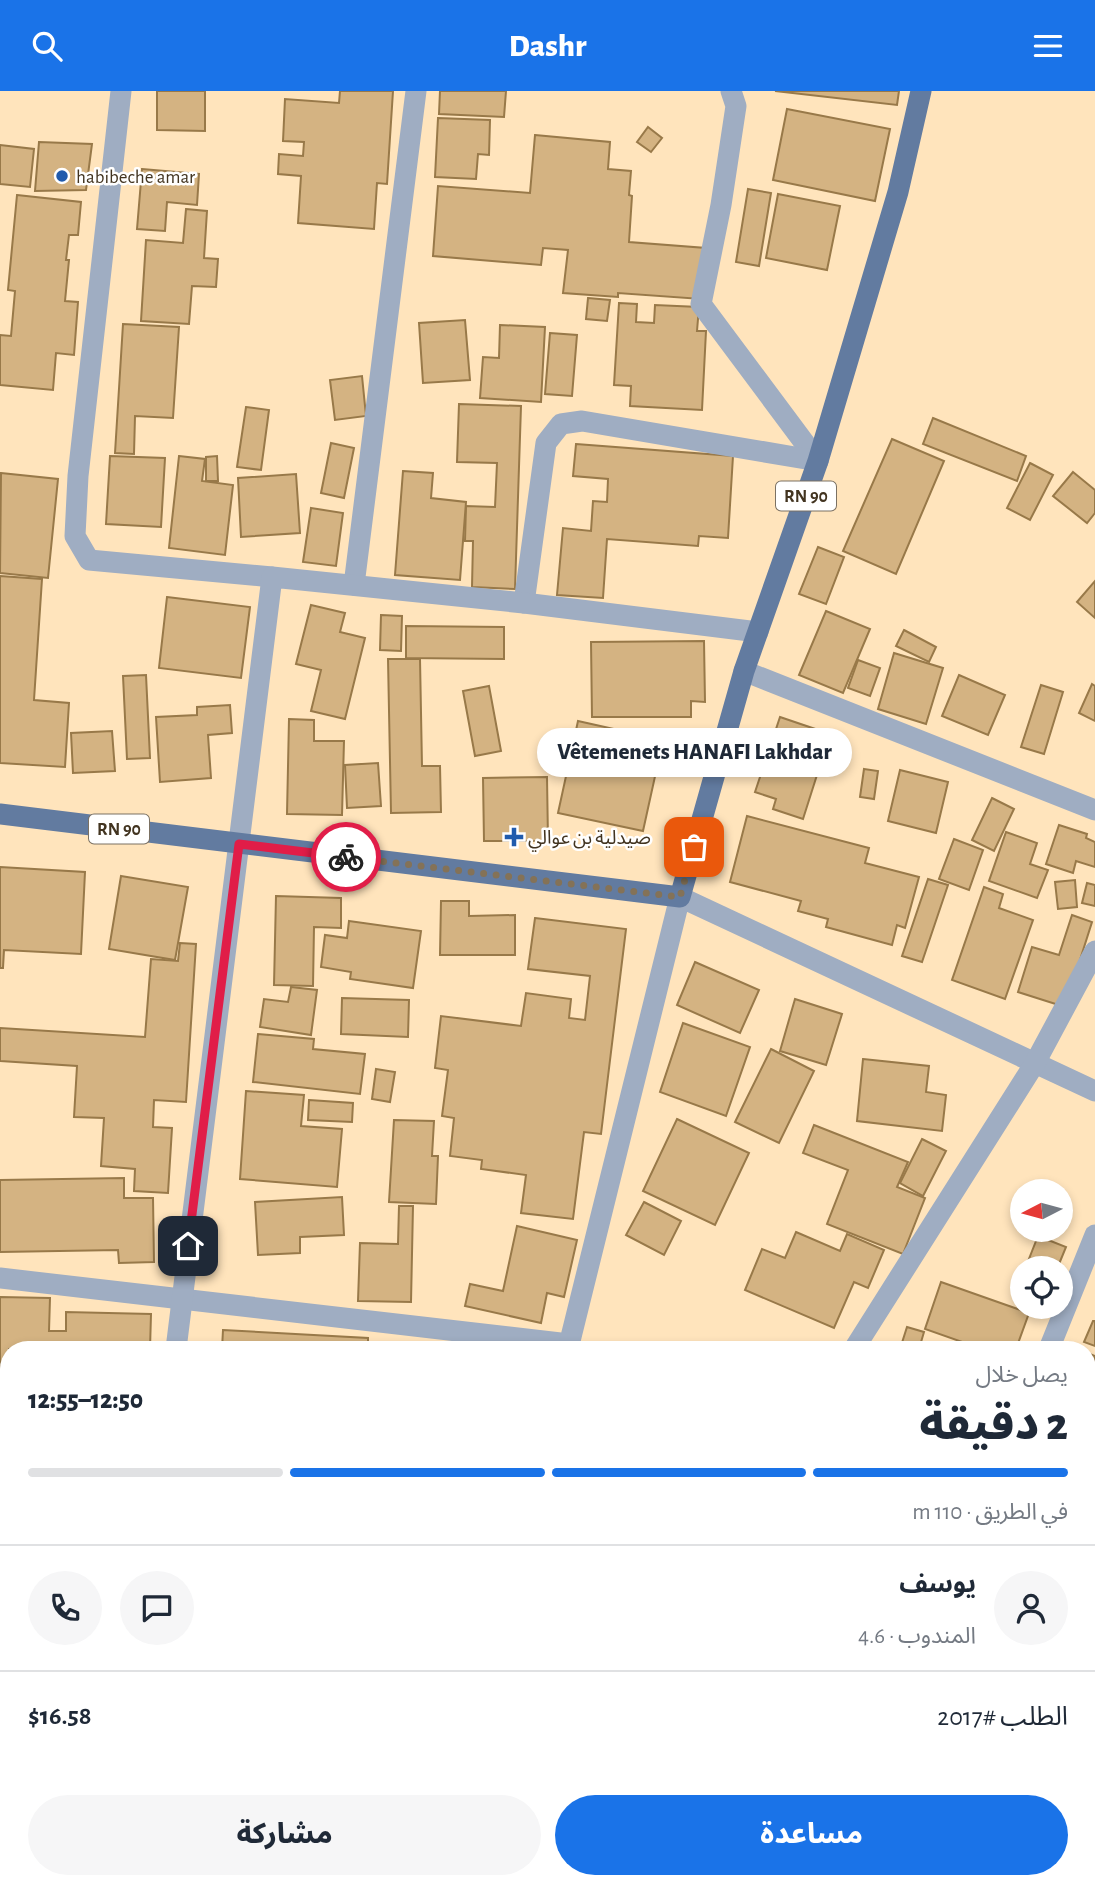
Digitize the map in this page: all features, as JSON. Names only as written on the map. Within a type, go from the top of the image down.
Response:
[{"type":"main road","name":"RN 90","points":[[0,814],[680,897],[744,671],[818,461],[898,192],[921,91]]},
{"type":"street","points":[[121,91],[78,476],[75,536],[89,560],[524,603],[758,632]]},
{"type":"street","points":[[354,585],[416,91]]},
{"type":"street","points":[[731,91],[736,106],[721,205],[701,304],[818,461]]},
{"type":"street","points":[[524,603],[546,443],[561,424],[582,421],[608,424],[818,461]]},
{"type":"street","points":[[177,1341],[272,577]]},
{"type":"street","points":[[744,671],[1095,810]]},
{"type":"street","points":[[680,897],[1095,1091]]},
{"type":"street","name":"RN 90","points":[[569,1341],[680,897]]},
{"type":"street","points":[[859,1341],[1035,1063],[1095,951]]},
{"type":"street","points":[[1052,1341],[1095,1235]]},
{"type":"street","points":[[0,1278],[520,1341]]},
{"type":"building","points":[[157,91],[205,91],[205,131],[157,130]]},
{"type":"building","points":[[340,91],[393,91],[387,184],[377,183],[374,229],[298,223],[301,176],[278,174],[279,154],[303,156],[304,142],[283,141],[285,99],[339,103]]},
{"type":"building","points":[[440,91],[506,91],[504,117],[439,114]]},
{"type":"building","points":[[775,91],[899,91],[897,105]]},
{"type":"building","points":[[787,109],[890,129],[875,201],[773,180]]},
{"type":"building","points":[[438,118],[490,120],[489,155],[478,154],[476,179],[435,177]]},
{"type":"building","points":[[648,127],[662,138],[651,152],[637,142]]},
{"type":"building","points":[[535,135],[610,142],[608,169],[631,171],[629,242],[706,248],[701,299],[618,293],[618,297],[563,293],[568,250],[543,248],[541,265],[433,256],[438,186],[530,193]]},
{"type":"building","name":"habibeche amar","points":[[39,142],[92,144],[86,190],[35,191]]},
{"type":"building","points":[[0,145],[34,149],[30,187],[0,184]]},
{"type":"building","points":[[142,169],[199,174],[197,205],[167,202],[165,231],[137,229]]},
{"type":"building","points":[[748,189],[771,193],[759,266],[736,262]]},
{"type":"building","points":[[778,194],[840,206],[827,270],[766,258]]},
{"type":"building","points":[[17,195],[81,202],[78,235],[69,235],[66,260],[69,260],[65,301],[78,302],[74,355],[56,353],[53,390],[0,385],[0,335],[11,336],[15,291],[8,290]]},
{"type":"building","points":[[186,209],[207,211],[204,258],[218,259],[216,287],[192,286],[189,324],[141,321],[146,240],[183,243]]},
{"type":"building","points":[[588,298],[610,300],[607,321],[586,319]]},
{"type":"building","points":[[619,303],[637,304],[636,322],[654,323],[655,305],[699,307],[697,331],[706,331],[702,410],[630,406],[631,386],[614,385]]},
{"type":"building","points":[[465,320],[470,380],[423,383],[419,323]]},
{"type":"building","points":[[123,324],[179,327],[173,418],[135,416],[134,454],[115,453]]},
{"type":"building","points":[[500,325],[545,327],[541,402],[480,398],[483,357],[499,358]]},
{"type":"building","points":[[550,333],[577,335],[572,396],[545,394]]},
{"type":"building","points":[[362,376],[366,416],[335,420],[330,380]]},
{"type":"building","points":[[459,404],[521,406],[515,589],[472,587],[473,541],[465,541],[466,506],[495,507],[497,463],[457,462]]},
{"type":"building","points":[[246,407],[269,410],[261,470],[237,467]]},
{"type":"building","points":[[933,418],[1026,456],[1017,481],[923,444]]},
{"type":"building","points":[[892,439],[944,461],[896,574],[843,551]]},
{"type":"building","points":[[331,443],[354,448],[344,498],[321,493]]},
{"type":"building","points":[[576,444],[733,456],[728,538],[699,536],[698,546],[607,539],[603,598],[557,595],[563,528],[591,531],[593,501],[607,502],[608,479],[573,476]]},
{"type":"building","points":[[110,456],[165,458],[161,527],[106,524]]},
{"type":"building","points":[[179,456],[205,459],[202,481],[233,485],[225,555],[169,548]]},
{"type":"building","points":[[217,456],[218,481],[206,481],[206,457]]},
{"type":"building","points":[[1030,463],[1053,475],[1030,520],[1007,508]]},
{"type":"building","points":[[403,471],[433,473],[431,498],[466,502],[460,580],[395,575]]},
{"type":"building","points":[[1073,472],[1095,490],[1095,513],[1087,523],[1053,496]]},
{"type":"building","points":[[1,473],[58,479],[48,578],[0,573]]},
{"type":"building","points":[[296,474],[300,533],[241,537],[238,478]]},
{"type":"building","points":[[311,508],[343,513],[336,566],[303,562]]},
{"type":"building","points":[[818,547],[844,557],[826,604],[799,594]]},
{"type":"building","points":[[0,576],[42,579],[34,700],[69,703],[65,767],[0,763]]},
{"type":"building","points":[[1095,581],[1095,618],[1077,602]]},
{"type":"building","points":[[167,597],[250,607],[241,678],[159,668]]},
{"type":"building","points":[[311,605],[345,613],[340,632],[365,638],[345,719],[311,711],[321,670],[296,664]]},
{"type":"building","points":[[826,611],[870,629],[843,693],[799,675]]},
{"type":"building","points":[[381,615],[402,616],[401,651],[380,650]]},
{"type":"building","points":[[406,626],[504,627],[504,659],[406,658]]},
{"type":"building","points":[[904,630],[936,647],[929,662],[896,646]]},
{"type":"building","points":[[704,641],[705,702],[691,701],[691,717],[592,717],[591,642]]},
{"type":"building","points":[[894,653],[943,668],[926,724],[878,709]]},
{"type":"building","points":[[388,659],[420,659],[422,766],[440,766],[441,812],[391,813]]},
{"type":"building","points":[[858,660],[880,668],[870,696],[848,688]]},
{"type":"building","points":[[146,675],[150,758],[127,759],[123,676]]},
{"type":"building","points":[[959,675],[1005,695],[988,735],[942,716]]},
{"type":"building","points":[[1092,684],[1095,686],[1095,721],[1079,713]]},
{"type":"building","points":[[1041,685],[1063,692],[1044,754],[1021,747]]},
{"type":"building","points":[[489,686],[501,751],[475,756],[463,691]]},
{"type":"building","points":[[230,705],[232,733],[208,735],[211,778],[160,782],[156,717],[197,715],[197,707]]},
{"type":"building","points":[[780,717],[830,734],[803,819],[773,809],[776,799],[755,792]]},
{"type":"building","points":[[289,719],[314,720],[314,741],[344,741],[342,815],[287,814]]},
{"type":"building","points":[[578,721],[663,740],[643,831],[558,813]]},
{"type":"building","points":[[112,731],[115,771],[73,773],[71,733]]},
{"type":"building","points":[[378,763],[381,806],[347,808],[345,765]]},
{"type":"building","points":[[864,769],[878,771],[874,799],[860,797]]},
{"type":"building","points":[[900,770],[948,782],[936,833],[888,821]]},
{"type":"building","points":[[547,777],[548,841],[484,841],[483,778]]},
{"type":"building","points":[[992,798],[1014,809],[994,851],[972,840]]},
{"type":"building","points":[[747,816],[869,848],[865,863],[919,877],[905,928],[897,925],[892,945],[826,927],[828,919],[798,911],[801,901],[730,882]]},
{"type":"building","points":[[1059,825],[1087,834],[1086,838],[1095,842],[1095,867],[1076,861],[1073,873],[1046,864]]},
{"type":"building","points":[[1006,832],[1037,843],[1030,864],[1048,870],[1037,898],[989,881]]},
{"type":"building","points":[[954,839],[983,850],[969,890],[939,879]]},
{"type":"building","points":[[0,867],[85,872],[81,954],[4,950],[3,968],[0,968]]},
{"type":"building","points":[[121,876],[188,887],[175,960],[109,949]]},
{"type":"building","points":[[928,879],[948,885],[922,962],[902,956]]},
{"type":"building","points":[[1075,880],[1077,907],[1058,909],[1055,882]]},
{"type":"building","points":[[1087,883],[1095,885],[1095,906],[1082,903]]},
{"type":"building","points":[[984,887],[1003,894],[999,908],[1033,920],[1005,999],[952,980]]},
{"type":"building","points":[[276,896],[341,898],[341,928],[314,927],[313,986],[274,985]]},
{"type":"building","points":[[441,901],[469,901],[469,916],[515,915],[515,955],[440,955]]},
{"type":"building","points":[[1072,915],[1092,922],[1065,1007],[1018,992],[1032,947],[1059,955]]},
{"type":"building","points":[[535,918],[626,929],[601,1134],[584,1132],[573,1219],[521,1213],[526,1175],[481,1169],[482,1160],[450,1156],[454,1118],[442,1116],[448,1070],[435,1068],[441,1016],[521,1026],[526,993],[571,999],[569,1018],[585,1020],[590,976],[528,969]]},
{"type":"building","points":[[349,921],[421,931],[413,988],[350,979],[351,972],[321,967],[325,935],[347,938]]},
{"type":"building","points":[[180,943],[196,944],[186,1102],[154,1100],[153,1127],[172,1128],[168,1193],[134,1191],[135,1169],[101,1166],[104,1118],[74,1117],[77,1066],[0,1061],[0,1028],[145,1037],[151,959],[178,961]]},
{"type":"building","points":[[695,962],[759,990],[740,1033],[677,1005]]},
{"type":"building","points":[[291,987],[317,990],[311,1035],[260,1027],[264,999],[288,1002]]},
{"type":"building","points":[[342,998],[409,1000],[408,1037],[341,1034]]},
{"type":"building","points":[[795,999],[842,1014],[826,1065],[780,1051]]},
{"type":"building","points":[[683,1023],[750,1047],[726,1116],[660,1092]]},
{"type":"building","points":[[258,1034],[314,1039],[313,1049],[365,1054],[360,1094],[253,1082]]},
{"type":"building","points":[[771,1049],[814,1071],[779,1143],[735,1122]]},
{"type":"building","points":[[863,1059],[929,1066],[926,1092],[946,1095],[942,1131],[857,1121]]},
{"type":"building","points":[[376,1069],[395,1072],[390,1102],[372,1099]]},
{"type":"building","points":[[246,1091],[304,1095],[301,1126],[342,1129],[337,1187],[240,1179]]},
{"type":"building","points":[[309,1100],[353,1103],[352,1122],[308,1120]]},
{"type":"building","points":[[677,1119],[749,1153],[715,1225],[643,1191]]},
{"type":"building","points":[[394,1120],[434,1121],[432,1156],[438,1156],[436,1204],[389,1202]]},
{"type":"building","points":[[814,1125],[908,1162],[897,1187],[925,1198],[903,1254],[827,1224],[848,1170],[803,1153]]},
{"type":"building","points":[[922,1139],[946,1151],[923,1196],[900,1183]]},
{"type":"building","points":[[124,1178],[124,1198],[153,1198],[154,1262],[119,1263],[118,1250],[0,1252],[0,1180]]},
{"type":"building","points":[[342,1197],[344,1235],[300,1237],[300,1253],[258,1255],[255,1202]]},
{"type":"building","points":[[644,1202],[681,1221],[664,1255],[626,1235]]},
{"type":"building","points":[[399,1206],[413,1206],[411,1302],[358,1301],[360,1243],[398,1244]]},
{"type":"building","points":[[517,1226],[577,1240],[564,1297],[547,1293],[541,1323],[465,1306],[470,1284],[503,1291]]},
{"type":"building","points":[[796,1232],[840,1251],[847,1234],[884,1250],[868,1288],[854,1282],[834,1328],[745,1290],[762,1249],[785,1258]]},
{"type":"building","points":[[1035,1243],[1056,1243],[1066,1247],[1062,1256],[1030,1256]]},
{"type":"building","points":[[941,1282],[1010,1306],[1010,1319],[1027,1319],[1019,1341],[959,1341],[925,1329]]},
{"type":"building","points":[[0,1297],[50,1298],[49,1331],[66,1331],[66,1312],[151,1314],[150,1341],[0,1341]]},
{"type":"building","points":[[1093,1321],[1095,1321],[1095,1341],[1084,1341]]},
{"type":"building","points":[[907,1327],[924,1332],[921,1341],[903,1341]]},
{"type":"building","points":[[223,1330],[368,1338],[368,1341],[222,1341]]},
{"type":"way so far","points":[[346,857],[680,897],[694,847]]},
{"type":"place","name":"habibeche amar","points":[[62,176]]},
{"type":"place","name":"صيدلية بن عوالي","points":[[514,837]]},
{"type":"place","name":"Vêtemenets HANAFI Lakhdar","points":[[694,847]]},
{"type":"route","points":[[188,1246],[239,844],[346,857]]}]
